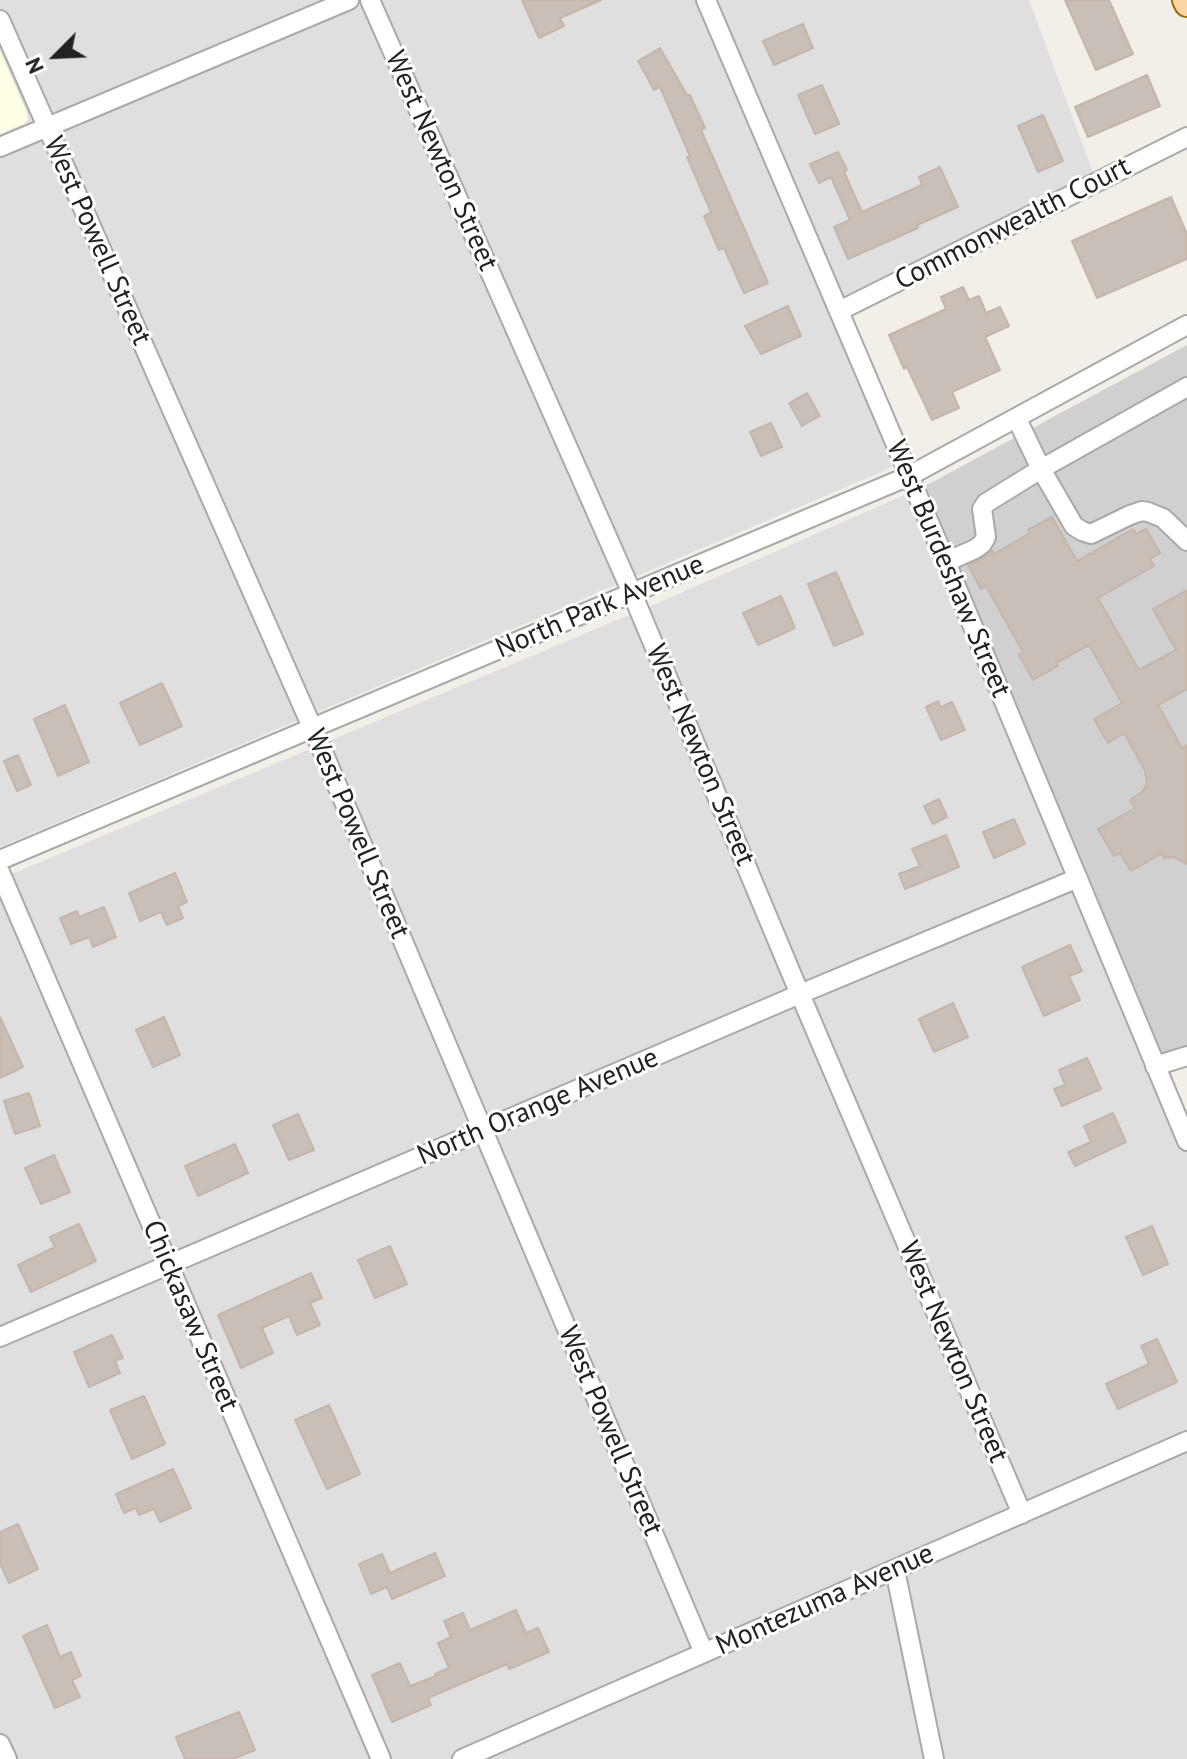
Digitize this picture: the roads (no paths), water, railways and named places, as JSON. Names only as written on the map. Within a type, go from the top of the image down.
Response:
[{"type":"street","points":[[0,147],[349,0]]},
{"type":"street","name":"West Newton Street","points":[[370,0],[632,593],[1022,1514]]},
{"type":"street","name":"West Burdeshaw Street","points":[[706,0],[946,562],[1187,1141]]},
{"type":"street","name":"West Powell Street","points":[[0,20],[313,729],[704,1653]]},
{"type":"street","name":"Commonwealth Court","points":[[839,311],[1187,137]]},
{"type":"street","name":"North Park Avenue","points":[[0,860],[909,476],[1187,325]]},
{"type":"street","points":[[946,562],[982,544],[986,537],[982,509],[986,503],[1187,387]]},
{"type":"street","points":[[1017,419],[1074,526],[1091,534],[1142,511],[1163,518],[1187,541]]},
{"type":"street","name":"Chickasaw Street","points":[[0,872],[381,1759]]},
{"type":"street","name":"North Orange Avenue","points":[[0,1337],[1078,878]]},
{"type":"street","points":[[1155,1066],[1187,1056]]},
{"type":"street","name":"Montezuma Avenue","points":[[462,1759],[1187,1441]]},
{"type":"street","points":[[895,1570],[934,1759]]},
{"type":"street","points":[[0,1744],[7,1759]]}]
